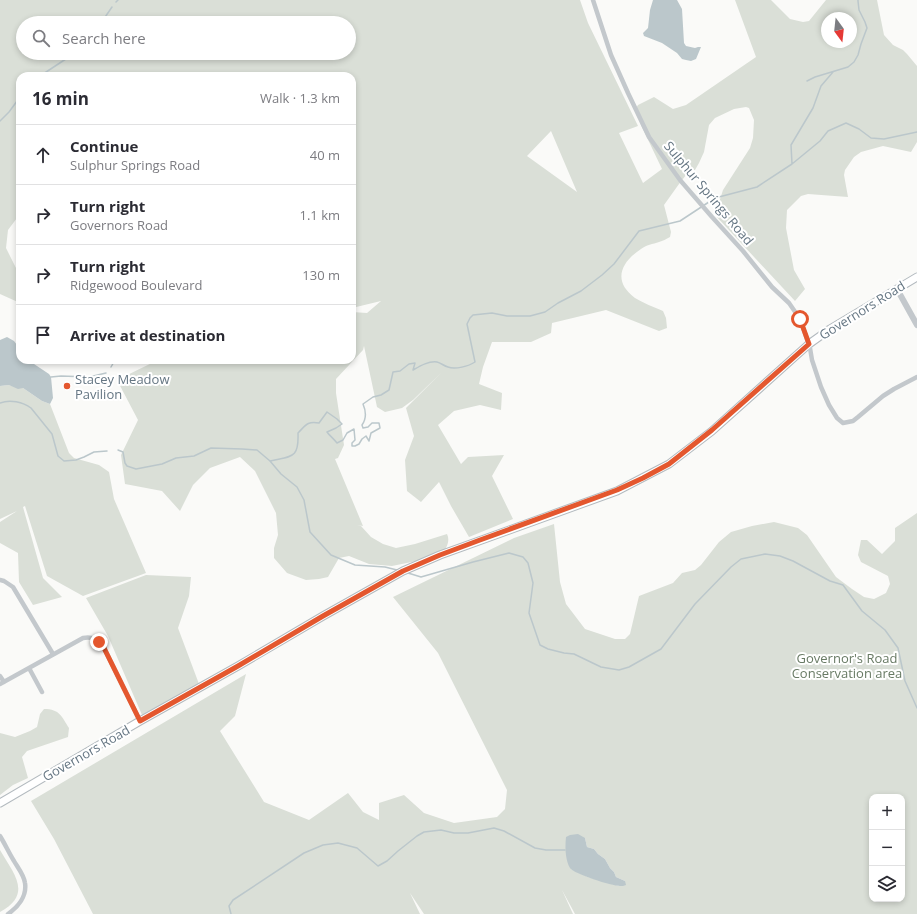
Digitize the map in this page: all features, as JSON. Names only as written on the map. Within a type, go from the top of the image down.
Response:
[{"type":"main road","name":"Governors Road","points":[[0,803],[140,721],[403,571],[440,555],[617,490],[669,464],[712,430],[809,344],[830,329],[917,277]]},
{"type":"street","name":"Sulphur Springs Road","points":[[593,0],[611,55],[649,137],[680,180],[743,251],[772,287],[789,303],[800,319],[809,344],[818,380],[837,418],[843,423],[853,421],[878,400],[894,389],[917,377]]},
{"type":"street","points":[[896,289],[917,325]]},
{"type":"street","points":[[0,580],[13,587],[53,654]]},
{"type":"street","points":[[0,676],[2,683],[83,638],[89,637],[96,640],[104,648],[140,721]]},
{"type":"street","points":[[29,668],[42,692]]},
{"type":"street","points":[[0,836],[22,874],[25,883],[22,901],[8,914]]},
{"type":"green space","points":[[0,0],[580,0],[588,23],[638,126],[619,133],[643,183],[662,169],[641,125],[636,108],[638,105],[654,97],[673,109],[686,105],[756,57],[735,0],[771,0],[790,19],[803,22],[809,21],[826,0],[877,0],[884,35],[893,45],[903,50],[917,66],[917,142],[911,152],[883,146],[861,152],[854,157],[845,170],[844,175],[848,197],[808,194],[801,196],[787,210],[786,228],[794,270],[805,289],[795,301],[715,215],[723,190],[750,148],[753,138],[754,120],[749,108],[746,107],[734,109],[715,118],[709,125],[704,152],[699,163],[695,170],[686,175],[664,205],[671,232],[670,237],[641,249],[628,260],[624,266],[622,272],[623,285],[628,292],[638,300],[663,311],[666,318],[667,328],[659,331],[606,310],[552,323],[551,333],[531,342],[492,342],[483,367],[479,384],[502,393],[501,410],[480,405],[454,411],[438,425],[461,464],[468,457],[504,455],[492,476],[513,519],[469,537],[439,482],[421,502],[407,491],[405,460],[414,436],[406,408],[441,373],[413,400],[402,408],[385,412],[377,407],[364,346],[363,350],[356,358],[356,312],[367,313],[381,301],[356,307],[356,72],[16,72],[16,219],[8,230],[6,248],[16,268],[16,301],[0,294]],"holes":[[[551,131],[577,192],[527,156]]]},
{"type":"green space","points":[[150,364],[350,364],[336,379],[336,393],[344,445],[338,458],[335,459],[363,526],[357,525],[361,526],[371,537],[383,544],[396,548],[447,534],[448,543],[446,549],[441,556],[392,566],[369,564],[349,556],[339,558],[328,577],[319,579],[306,580],[287,573],[274,558],[274,548],[278,535],[276,513],[255,471],[240,457],[210,468],[193,485],[180,511],[162,491],[125,484],[121,455],[138,420],[117,380]]},
{"type":"green space","points":[[9,385],[23,388],[42,401],[50,404],[69,453],[74,458],[99,465],[109,472],[114,499],[146,573],[83,596],[47,576],[25,506],[23,507],[43,578],[62,597],[33,605],[19,582],[18,553],[0,543],[0,522],[17,511],[0,519],[0,386]]},
{"type":"green space","name":"Governor's Road Conservation area","points":[[917,513],[917,914],[575,914],[562,890],[573,914],[424,914],[410,893],[420,914],[93,914],[54,839],[31,801],[246,674],[235,716],[220,731],[264,802],[309,820],[348,793],[363,812],[379,820],[379,803],[404,795],[424,813],[454,823],[497,817],[505,809],[507,790],[438,653],[393,597],[514,538],[554,524],[560,582],[566,604],[585,629],[615,639],[625,639],[630,634],[639,596],[673,583],[682,573],[695,570],[701,565],[719,542],[731,532],[774,522],[798,528],[807,535],[836,577],[864,597],[874,599],[886,593],[890,584],[888,576],[861,562],[858,555],[861,540],[867,540],[882,554],[895,541],[895,528]],"holes":[[[585,838],[587,847],[594,849],[605,859],[616,877],[625,881],[619,886],[588,877],[571,869]]]},
{"type":"green space","points":[[146,575],[191,577],[189,596],[178,628],[199,684],[142,715],[108,636],[86,598]]},
{"type":"green space","points":[[44,709],[54,710],[60,714],[69,728],[68,737],[27,751],[22,757],[28,778],[13,785],[0,795],[0,733],[15,737],[30,731],[37,727],[40,714]]},
{"type":"green space","points":[[0,850],[15,875],[18,883],[18,891],[16,898],[10,905],[0,912]]},
{"type":"shaded area","points":[[653,0],[677,0],[682,9],[684,43],[686,46],[695,48],[701,47],[696,59],[691,61],[682,59],[677,53],[662,43],[644,36],[643,33],[648,28]]},
{"type":"shaded area","points":[[7,337],[16,344],[16,364],[34,364],[49,374],[51,377],[53,398],[50,404],[42,401],[23,388],[18,389],[9,385],[0,386],[0,340]]},
{"type":"shaded area","points":[[578,834],[585,838],[587,847],[594,849],[605,859],[616,877],[625,881],[626,885],[622,886],[602,882],[578,873],[570,868],[567,861],[566,837]]},
{"type":"waterway","points":[[807,81],[815,77],[848,67],[854,62],[858,55],[867,28],[859,10],[858,0]]},
{"type":"waterway","points":[[106,16],[112,7]]},
{"type":"waterway","points":[[46,72],[64,60]]},
{"type":"waterway","points":[[792,164],[791,145],[813,108],[821,86],[833,72]]},
{"type":"waterway","points":[[0,121],[16,102]]},
{"type":"waterway","points":[[270,461],[293,455],[297,448],[298,433],[309,423],[319,423],[327,412],[342,424],[327,432],[337,443],[343,440],[347,433],[354,429],[355,440],[352,443],[352,446],[359,444],[366,436],[369,441],[371,433],[380,428],[379,423],[372,423],[368,427],[363,428],[362,425],[366,414],[363,404],[373,397],[381,395],[389,390],[393,372],[400,371],[409,364],[415,363],[413,370],[430,362],[437,362],[451,368],[458,368],[475,362],[467,324],[473,315],[492,313],[507,316],[530,316],[545,312],[558,303],[581,291],[602,275],[614,264],[639,231],[680,221],[715,198],[757,187],[792,164],[820,141],[828,131],[846,123],[859,129],[871,138],[884,139],[917,132]]},
{"type":"waterway","points":[[51,377],[89,377],[106,373]]},
{"type":"waterway","points":[[0,403],[8,401],[16,402],[31,408],[52,434],[58,456],[64,461],[76,460],[94,452],[107,451]]},
{"type":"waterway","points":[[118,450],[123,452],[127,466],[136,469],[162,464],[176,458],[194,456],[211,448],[257,450],[270,461],[281,474],[297,487],[304,500],[310,532],[331,555],[355,565],[385,567],[397,570]]},
{"type":"waterway","points":[[408,573],[421,577],[509,553],[523,557],[528,563],[533,583],[529,613],[540,645],[548,649],[574,654],[601,667],[619,670],[629,667],[661,649],[695,604],[731,567],[741,559],[765,554],[780,556],[793,561],[830,581],[843,585],[862,611],[885,630],[898,648],[905,681],[917,708]]},
{"type":"waterway","points":[[231,914],[229,906],[233,900],[304,853],[323,845],[338,843],[357,848],[378,866],[387,861],[424,832],[441,830],[454,833],[468,833],[494,828],[504,831],[535,848],[546,850],[565,850]]},
{"type":"place","name":"Stacey Meadow Pavilion","points":[[67,386]]},
{"type":"route","points":[[99,642],[104,648],[140,721],[403,571],[440,555],[617,490],[669,464],[712,430],[809,344],[800,319]]}]
